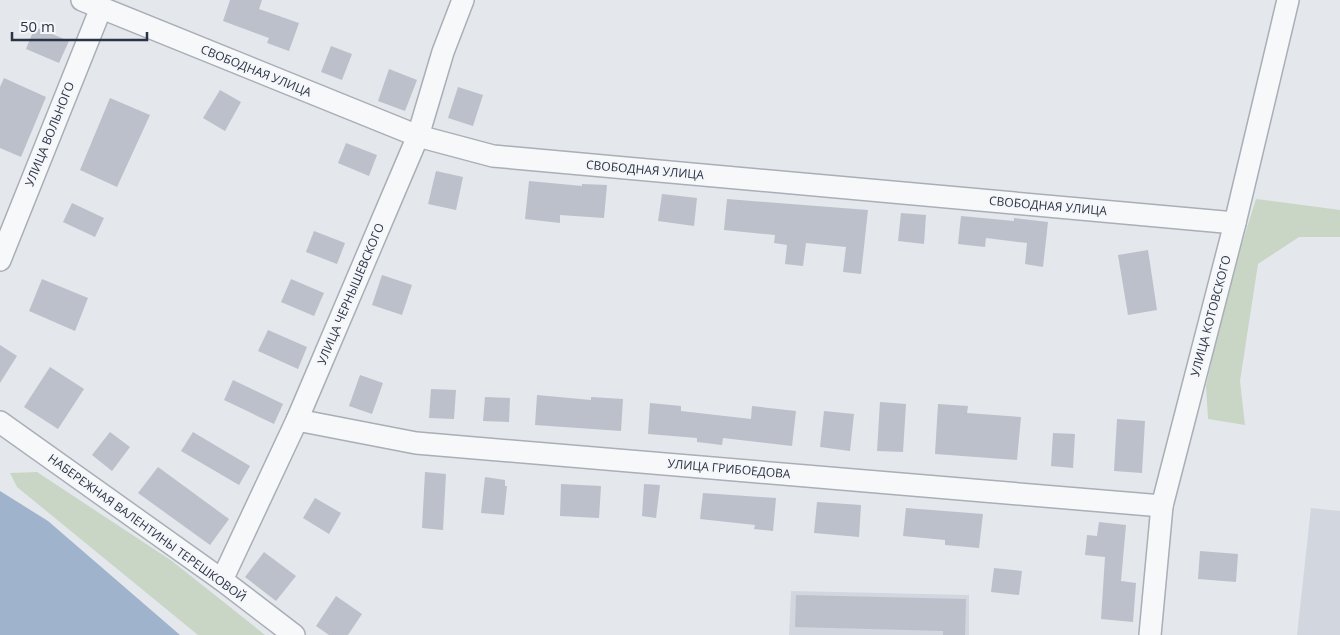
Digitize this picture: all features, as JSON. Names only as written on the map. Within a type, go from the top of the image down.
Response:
[{"type":"street","name":"УЛИЦА ЧЕРНЫШЕВСКОГО","points":[[222,580],[297,420],[418,136],[443,52],[463,0]]},
{"type":"street","name":"УЛИЦА КОТОВСКОГО","points":[[1150,635],[1162,506],[1235,223],[1288,0]]},
{"type":"street","name":"СВОБОДНАЯ УЛИЦА","points":[[91,4],[418,136],[493,156],[1235,223]]},
{"type":"street","name":"УЛИЦА ВОЛЬНОГО","points":[[0,260],[91,4]]},
{"type":"street","name":"УЛИЦА ГРИБОЕДОВА","points":[[297,420],[416,443],[1162,506]]},
{"type":"street","name":"НАБЕРЕЖНАЯ ВАЛЕНТИНЫ ТЕРЕШКОВОЙ","points":[[0,422],[222,580],[294,635]]},
{"type":"shaded area","points":[[1311,508],[1340,511],[1340,635],[1297,635]]},
{"type":"shaded area","points":[[791,591],[969,595],[969,635],[789,635]]},
{"type":"green space","points":[[1256,199],[1340,210],[1340,237],[1299,237],[1258,264],[1240,381],[1245,425],[1208,419],[1206,386],[1227,291]]},
{"type":"green space","points":[[37,472],[172,561],[265,635],[198,635],[17,487],[10,473]]},
{"type":"water","points":[[0,491],[48,521],[180,635],[0,635]]},
{"type":"building","points":[[230,0],[262,0],[259,9],[299,23],[289,51],[267,43],[269,38],[223,21]]},
{"type":"building","points":[[35,27],[69,41],[59,63],[26,49]]},
{"type":"building","points":[[331,46],[352,54],[342,80],[321,72]]},
{"type":"building","points":[[389,69],[417,80],[405,111],[378,101]]},
{"type":"building","points":[[4,78],[46,97],[21,157],[0,148],[0,87]]},
{"type":"building","points":[[458,87],[483,95],[473,126],[448,118]]},
{"type":"building","points":[[220,90],[241,102],[225,131],[203,118]]},
{"type":"building","points":[[110,98],[150,115],[117,187],[80,170]]},
{"type":"building","points":[[346,143],[377,155],[369,176],[338,163]]},
{"type":"building","points":[[436,171],[463,177],[456,210],[428,204]]},
{"type":"building","points":[[529,181],[582,186],[582,184],[607,185],[604,218],[560,215],[560,223],[525,219]]},
{"type":"building","points":[[662,194],[697,198],[694,226],[658,221]]},
{"type":"building","points":[[727,199],[868,210],[861,274],[843,272],[846,247],[806,243],[803,266],[785,264],[787,245],[774,243],[775,235],[724,230]]},
{"type":"building","points":[[72,203],[104,218],[95,237],[63,222]]},
{"type":"building","points":[[901,213],[926,215],[924,244],[898,241]]},
{"type":"building","points":[[961,216],[1014,221],[1014,218],[1048,222],[1043,267],[1025,264],[1027,243],[986,238],[985,247],[958,244]]},
{"type":"building","points":[[314,231],[345,243],[337,264],[306,252]]},
{"type":"building","points":[[1148,250],[1157,310],[1128,315],[1118,255]]},
{"type":"building","points":[[382,275],[412,285],[402,315],[372,305]]},
{"type":"building","points":[[42,279],[88,298],[75,331],[29,311]]},
{"type":"building","points":[[291,279],[324,293],[314,316],[281,302]]},
{"type":"building","points":[[268,330],[307,347],[298,369],[258,351]]},
{"type":"building","points":[[0,345],[17,356],[0,383]]},
{"type":"building","points":[[50,367],[84,389],[58,429],[24,407]]},
{"type":"building","points":[[360,375],[383,383],[372,414],[349,406]]},
{"type":"building","points":[[233,380],[283,404],[274,424],[224,400]]},
{"type":"building","points":[[431,389],[456,390],[454,419],[429,418]]},
{"type":"building","points":[[537,395],[591,400],[591,397],[623,399],[621,431],[535,425]]},
{"type":"building","points":[[485,397],[510,398],[509,422],[483,421]]},
{"type":"building","points":[[880,402],[906,404],[903,452],[877,451]]},
{"type":"building","points":[[650,403],[681,406],[681,411],[751,419],[752,406],[796,411],[792,446],[723,438],[722,445],[697,442],[697,438],[648,434]]},
{"type":"building","points":[[938,404],[968,406],[967,413],[1021,417],[1017,460],[935,454]]},
{"type":"building","points":[[824,411],[854,414],[850,451],[820,447]]},
{"type":"building","points":[[1117,419],[1145,421],[1142,473],[1114,471]]},
{"type":"building","points":[[110,432],[130,447],[112,471],[92,455]]},
{"type":"building","points":[[193,432],[250,466],[239,485],[181,451]]},
{"type":"building","points":[[1053,433],[1075,434],[1073,468],[1051,466]]},
{"type":"building","points":[[158,467],[229,519],[210,545],[138,493]]},
{"type":"building","points":[[425,472],[446,474],[443,530],[422,528]]},
{"type":"building","points":[[485,477],[505,480],[505,486],[507,486],[504,515],[481,513]]},
{"type":"building","points":[[561,484],[601,486],[599,518],[560,516]]},
{"type":"building","points":[[644,484],[660,485],[656,518],[642,516]]},
{"type":"building","points":[[703,493],[776,498],[773,531],[754,529],[755,525],[700,519]]},
{"type":"building","points":[[315,498],[341,513],[329,534],[303,518]]},
{"type":"building","points":[[817,502],[861,505],[859,537],[814,533]]},
{"type":"building","points":[[906,508],[983,514],[979,548],[945,545],[945,540],[903,536]]},
{"type":"building","points":[[1099,522],[1126,525],[1121,581],[1136,583],[1133,622],[1101,619],[1105,557],[1085,555],[1087,535],[1097,536]]},
{"type":"building","points":[[1200,551],[1238,554],[1236,582],[1198,579]]},
{"type":"building","points":[[264,552],[296,576],[276,601],[245,577]]},
{"type":"building","points":[[994,568],[1022,571],[1019,595],[991,592]]},
{"type":"building","points":[[796,595],[966,599],[965,635],[943,635],[943,631],[795,627]]},
{"type":"building","points":[[336,596],[362,614],[348,635],[329,635],[316,626]]}]
